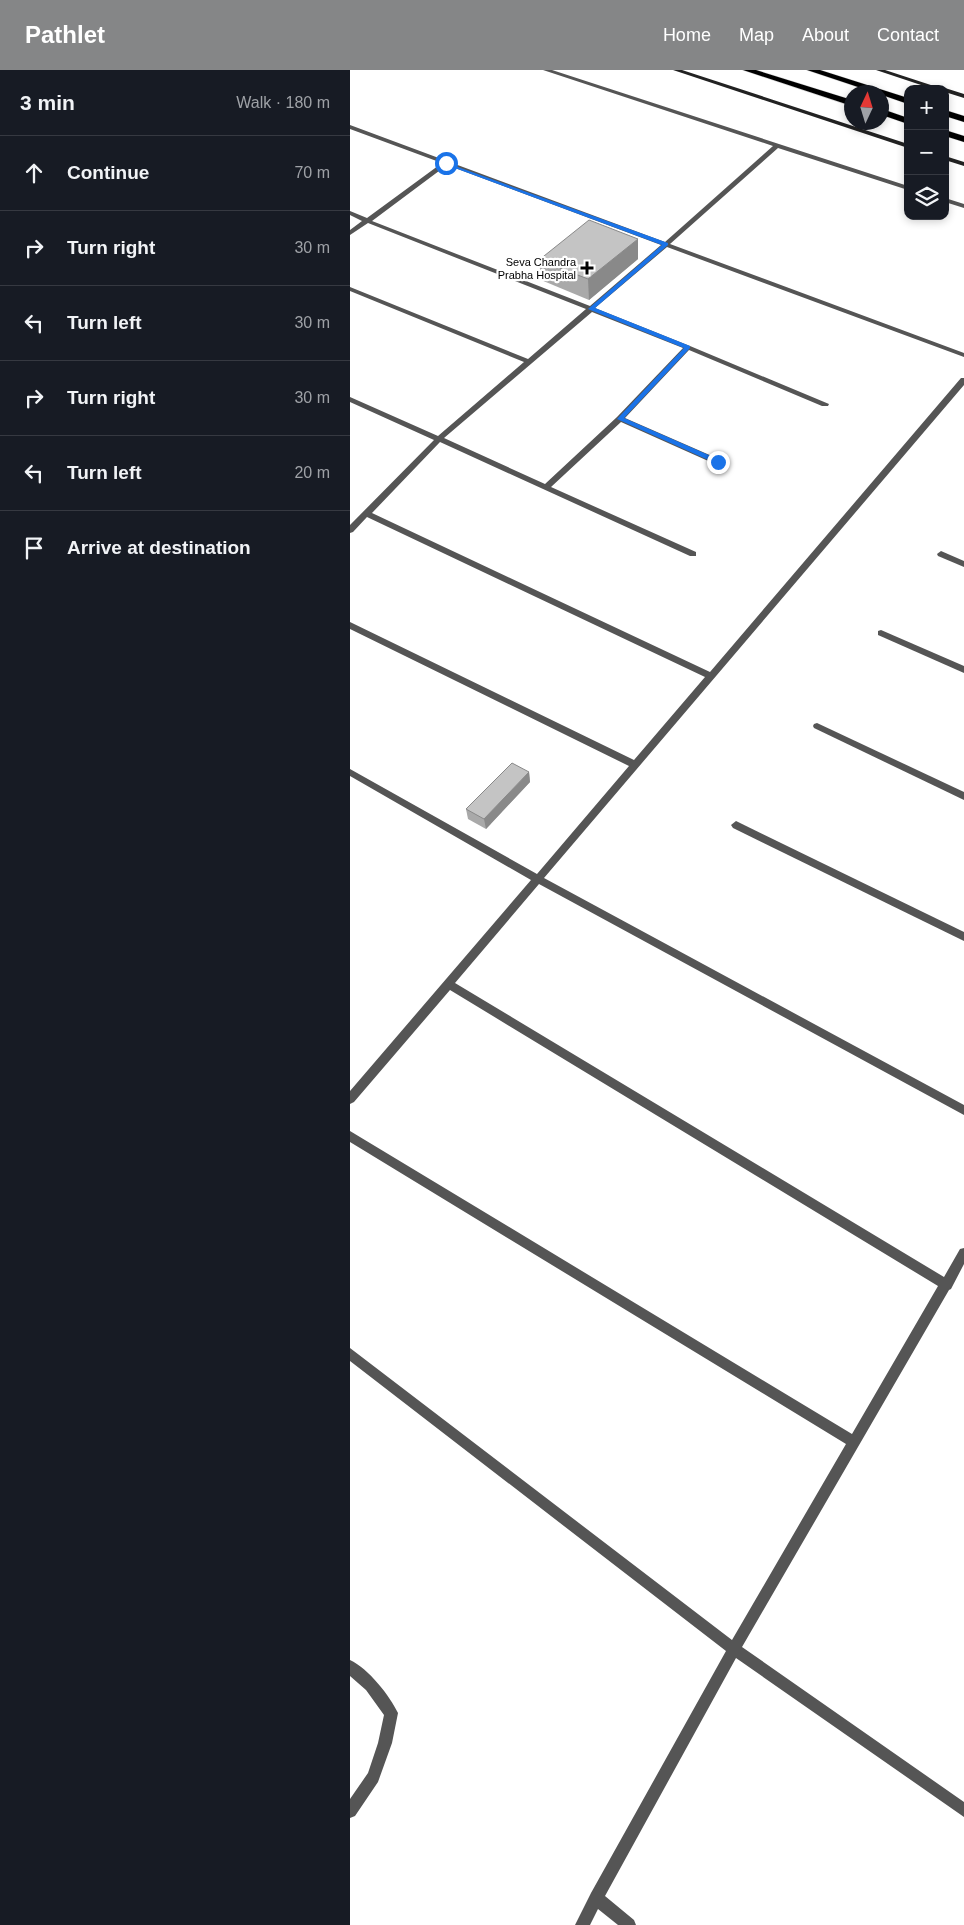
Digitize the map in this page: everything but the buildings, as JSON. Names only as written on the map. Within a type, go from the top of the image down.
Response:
[{"type":"highway","points":[[747,70],[844,100]]},
{"type":"highway","points":[[811,70],[904,100]]},
{"type":"highway","points":[[889,114],[904,120]]},
{"type":"highway","points":[[949,114],[964,119]]},
{"type":"highway","points":[[949,134],[964,139]]},
{"type":"main road","points":[[676,70],[904,145]]},
{"type":"main road","points":[[879,70],[927,85]]},
{"type":"main road","points":[[949,91],[964,96]]},
{"type":"main road","points":[[949,159],[964,164]]},
{"type":"street","points":[[546,70],[904,187]]},
{"type":"street","points":[[350,127],[964,355]]},
{"type":"street","points":[[350,530],[368,514],[438,439],[591,309],[778,145]]},
{"type":"street","points":[[350,234],[446,163]]},
{"type":"street","points":[[949,201],[964,206]]},
{"type":"street","points":[[350,213],[688,347],[825,404]]},
{"type":"street","points":[[350,289],[527,362]]},
{"type":"street","points":[[546,487],[620,419],[688,347]]},
{"type":"street","points":[[350,1099],[964,380]]},
{"type":"street","points":[[350,399],[693,554]]},
{"type":"street","points":[[620,419],[718,462]]},
{"type":"street","points":[[368,514],[711,676]]},
{"type":"street","points":[[941,554],[964,564]]},
{"type":"street","points":[[350,625],[635,765]]},
{"type":"street","points":[[881,633],[964,670]]},
{"type":"street","points":[[817,726],[964,796]]},
{"type":"street","points":[[350,772],[538,879],[964,1110]]},
{"type":"street","points":[[736,825],[964,938]]},
{"type":"street","points":[[449,984],[947,1284]]},
{"type":"street","points":[[350,1136],[855,1443]]},
{"type":"street","points":[[582,1925],[734,1649],[964,1253]]},
{"type":"street","points":[[350,1354],[734,1649],[964,1810]]},
{"type":"street","points":[[350,1667],[372,1685],[391,1713],[385,1743],[373,1777],[350,1811]]},
{"type":"street","points":[[596,1898],[629,1925]]},
{"type":"place","name":"Seva Chandra Prabha Hospital","points":[[587,268]]},
{"type":"route","points":[[446,163],[666,244],[591,309],[688,347],[620,419],[718,462]]}]
